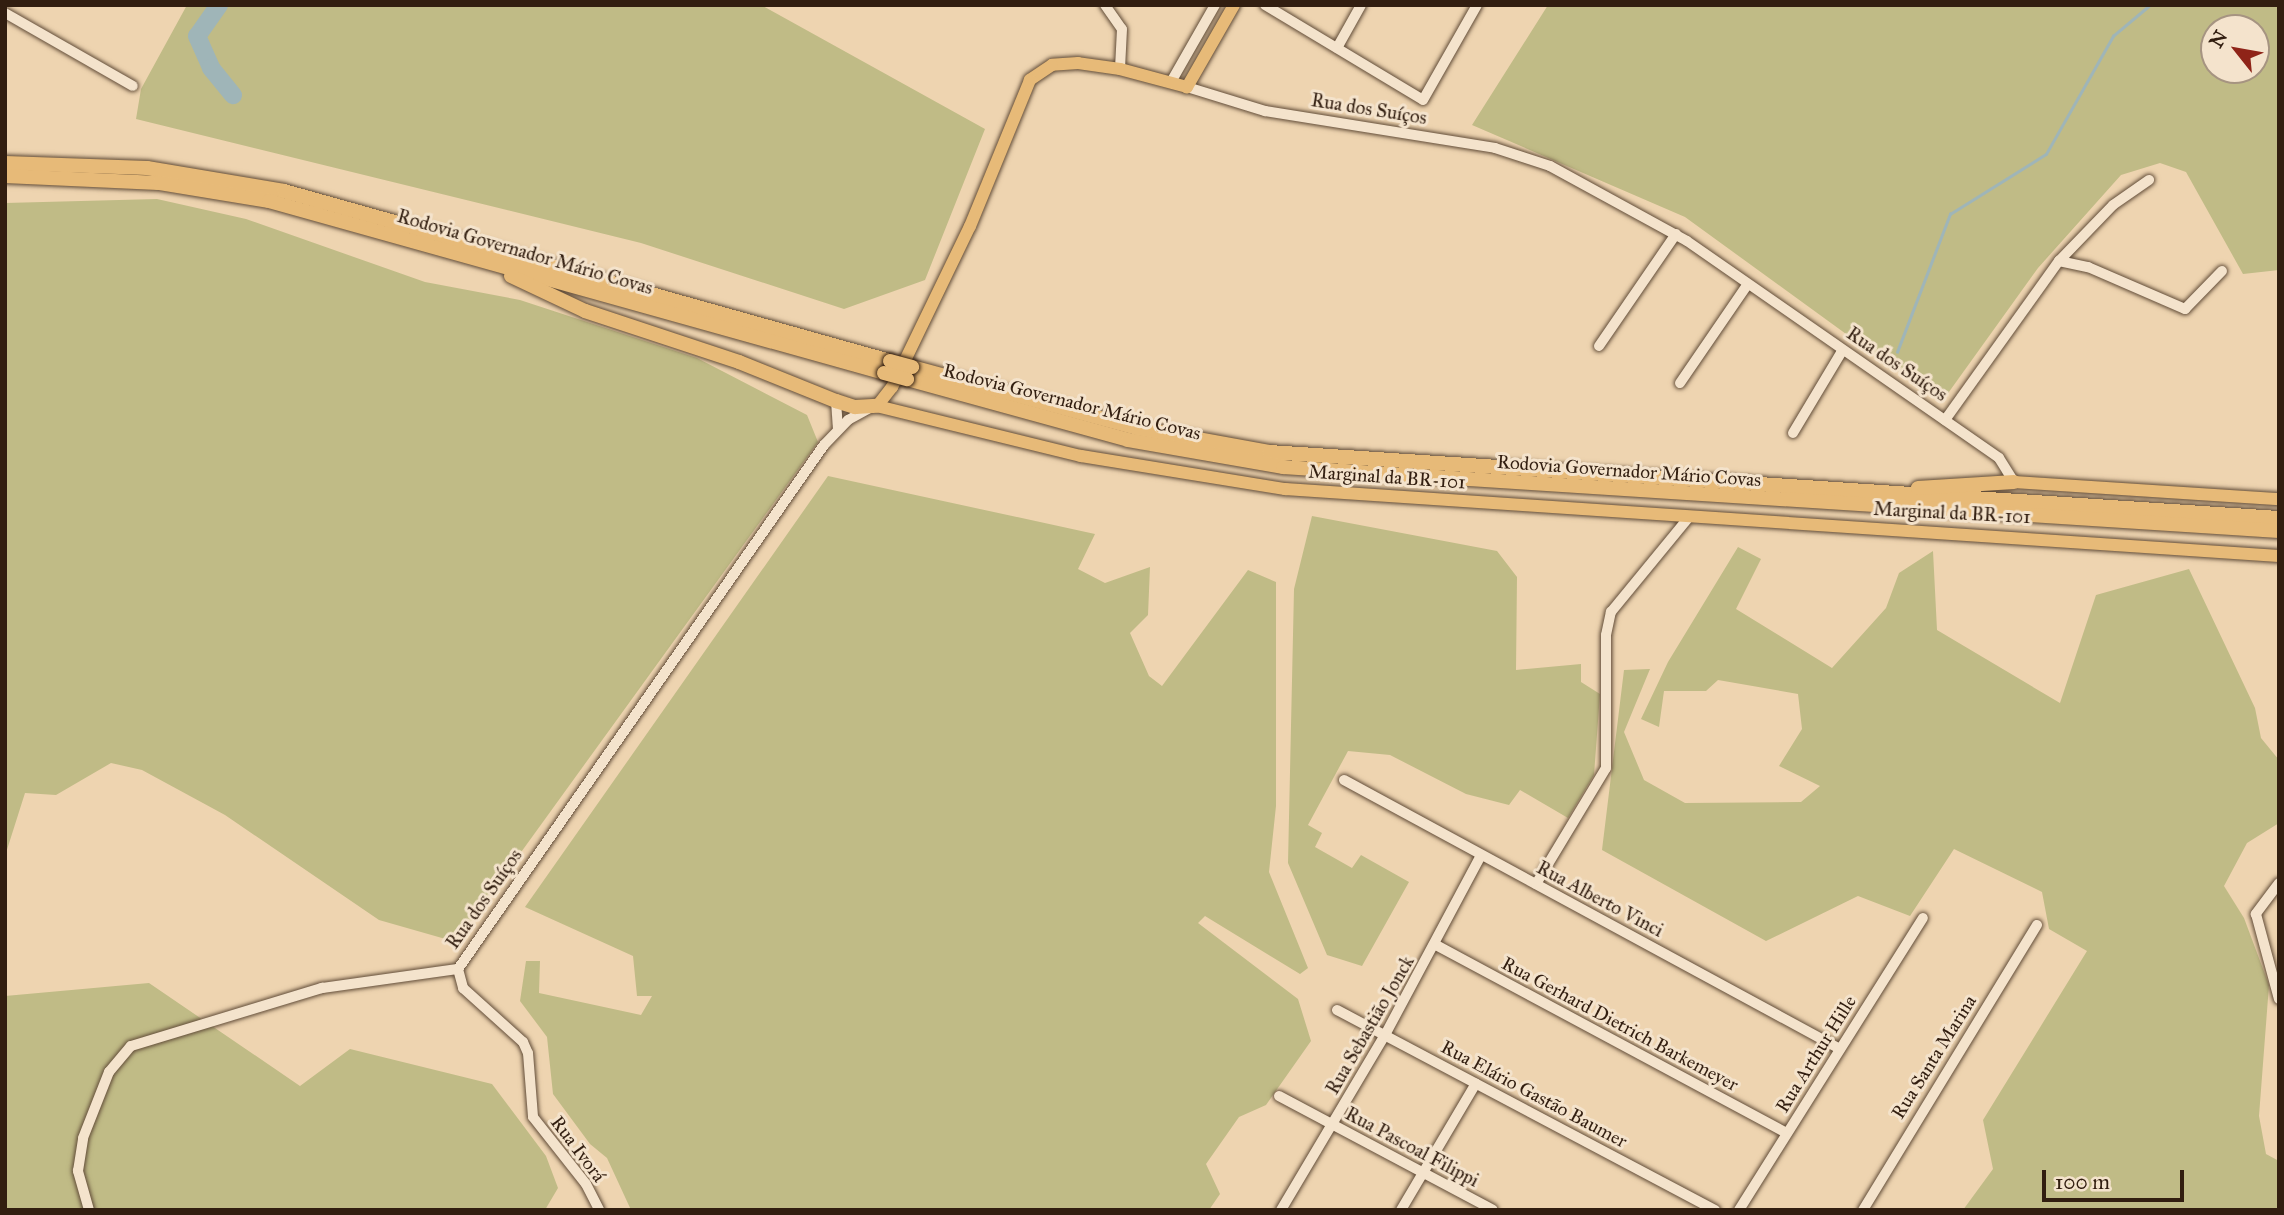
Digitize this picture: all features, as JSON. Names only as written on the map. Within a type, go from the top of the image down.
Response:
[{"type":"highway","name":"Rodovia Governador Mário Covas","points":[[5,163],[147,168],[284,191],[887,367]]},
{"type":"highway","name":"Rodovia Governador Mário Covas","points":[[5,176],[76,176],[197,187],[298,209],[475,259],[910,373],[1137,428],[1259,450],[1853,492],[2279,518]]},
{"type":"highway","points":[[475,259],[585,311],[739,362],[836,401],[855,407],[877,406]]},
{"type":"highway","name":"Rodovia Governador Mário Covas","points":[[910,373],[1128,440],[1283,467],[2279,531]]},
{"type":"highway","points":[[1853,492],[2014,482]]},
{"type":"main road","points":[[1187,87],[1234,5]]},
{"type":"main road","name":"Rua dos Suíços","points":[[877,406],[892,387],[970,226],[1030,80],[1045,68],[1062,64],[1120,69],[1187,87]]},
{"type":"main road","name":"Marginal da BR-101","points":[[877,406],[1035,446],[1250,485],[1689,517],[2110,542],[2279,556]]},
{"type":"main road","name":"Marginal da BR-101","points":[[2014,482],[2279,499]]},
{"type":"street","points":[[1105,5],[1122,29],[1120,69]]},
{"type":"street","points":[[1171,82],[1215,5]]},
{"type":"street","points":[[1265,5],[1423,100],[1477,5]]},
{"type":"street","points":[[1337,48],[1361,5]]},
{"type":"street","points":[[5,13],[134,86]]},
{"type":"street","name":"Rua dos Suíços","points":[[1187,87],[1265,111],[1511,151],[1550,166],[1676,234],[1999,458],[2014,482]]},
{"type":"street","points":[[1945,420],[2059,261],[2107,211],[2149,180]]},
{"type":"street","points":[[1599,346],[1676,234]]},
{"type":"street","points":[[2059,261],[2088,267],[2185,309],[2222,271]]},
{"type":"street","points":[[1680,383],[1747,285]]},
{"type":"street","points":[[1793,433],[1842,351]]},
{"type":"street","points":[[836,401],[838,428]]},
{"type":"street","name":"Rua dos Suíços","points":[[89,1210],[78,1171],[83,1138],[109,1072],[131,1046],[322,988],[458,969],[838,428],[877,406]]},
{"type":"street","points":[[1536,884],[1606,768],[1606,635],[1611,612],[1689,517]]},
{"type":"street","name":"Rua Alberto Vinci","points":[[1344,780],[1840,1049]]},
{"type":"street","name":"Rua Sebastião Jonck","points":[[1281,1210],[1436,946],[1481,855]]},
{"type":"street","points":[[2279,883],[2256,914],[2279,999]]},
{"type":"street","name":"Rua Arthur Hille","points":[[1739,1210],[1923,918]]},
{"type":"street","name":"Rua Santa Marina","points":[[1863,1210],[2037,925]]},
{"type":"street","name":"Rua Gerhard Dietrich Barkemeyer","points":[[1436,946],[1787,1133]]},
{"type":"street","name":"Rua Ivorá","points":[[458,969],[463,988],[523,1042],[528,1053],[533,1117],[586,1184],[599,1210]]},
{"type":"street","name":"Rua Elário Gastão Baumer","points":[[1338,1010],[1715,1210]]},
{"type":"street","points":[[1401,1210],[1476,1083]]},
{"type":"street","name":"Rua Pascoal Filippi","points":[[1279,1096],[1493,1210]]},
{"type":"shaded area","points":[[187,5],[761,5],[985,129],[925,280],[844,309],[641,243],[136,119],[141,89]]},
{"type":"shaded area","points":[[1548,5],[2279,5],[2279,270],[2243,274],[2186,172],[2160,163],[2121,175],[2038,268],[1941,403],[1685,217],[1472,125]]},
{"type":"shaded area","points":[[157,199],[246,219],[425,282],[520,300],[697,358],[807,415],[818,442],[456,942],[379,920],[225,815],[142,770],[111,763],[56,795],[25,793],[5,856],[5,203]]},
{"type":"shaded area","points":[[828,476],[1095,534],[1078,569],[1105,583],[1150,567],[1148,615],[1130,633],[1149,676],[1162,686],[1248,570],[1276,582],[1276,806],[1269,872],[1308,968],[1300,974],[1205,916],[1198,923],[1298,999],[1311,1041],[1266,1105],[1239,1117],[1206,1164],[1220,1194],[1209,1210],[631,1210],[607,1158],[590,1144],[553,1094],[547,1037],[520,1001],[526,961],[540,961],[539,993],[641,1015],[652,996],[637,996],[633,956],[525,907]]},
{"type":"shaded area","points":[[1312,516],[1497,551],[1517,577],[1516,670],[1581,664],[1581,682],[1600,694],[1594,775],[1568,818],[1520,790],[1509,805],[1466,794],[1390,755],[1348,751],[1308,825],[1322,833],[1315,847],[1352,868],[1361,855],[1409,882],[1362,966],[1327,955],[1288,863],[1294,589]]},
{"type":"shaded area","points":[[1738,547],[1761,559],[1736,609],[1832,668],[1886,608],[1899,573],[1933,551],[1937,630],[2060,703],[2096,595],[2189,569],[2255,708],[2261,738],[2279,760],[2279,823],[2247,843],[2224,886],[2244,918],[2269,985],[2259,1116],[2266,1154],[2279,1161],[2279,1210],[1963,1210],[1993,1169],[1983,1120],[2087,951],[2049,929],[2042,892],[1954,849],[1910,916],[1858,896],[1766,941],[1602,850],[1624,670],[1650,669],[1624,732],[1644,780],[1685,803],[1801,802],[1820,786],[1779,766],[1802,729],[1798,694],[1718,680],[1706,691],[1664,691],[1659,727],[1641,719],[1668,662]]},
{"type":"shaded area","points":[[149,983],[300,1086],[350,1049],[492,1084],[546,1156],[558,1188],[545,1210],[5,1210],[5,996]]},
{"type":"waterway","points":[[219,5],[197,36],[211,68],[233,95]]},
{"type":"waterway","points":[[1897,352],[1950,214],[2046,154],[2113,36],[2150,5]]}]
